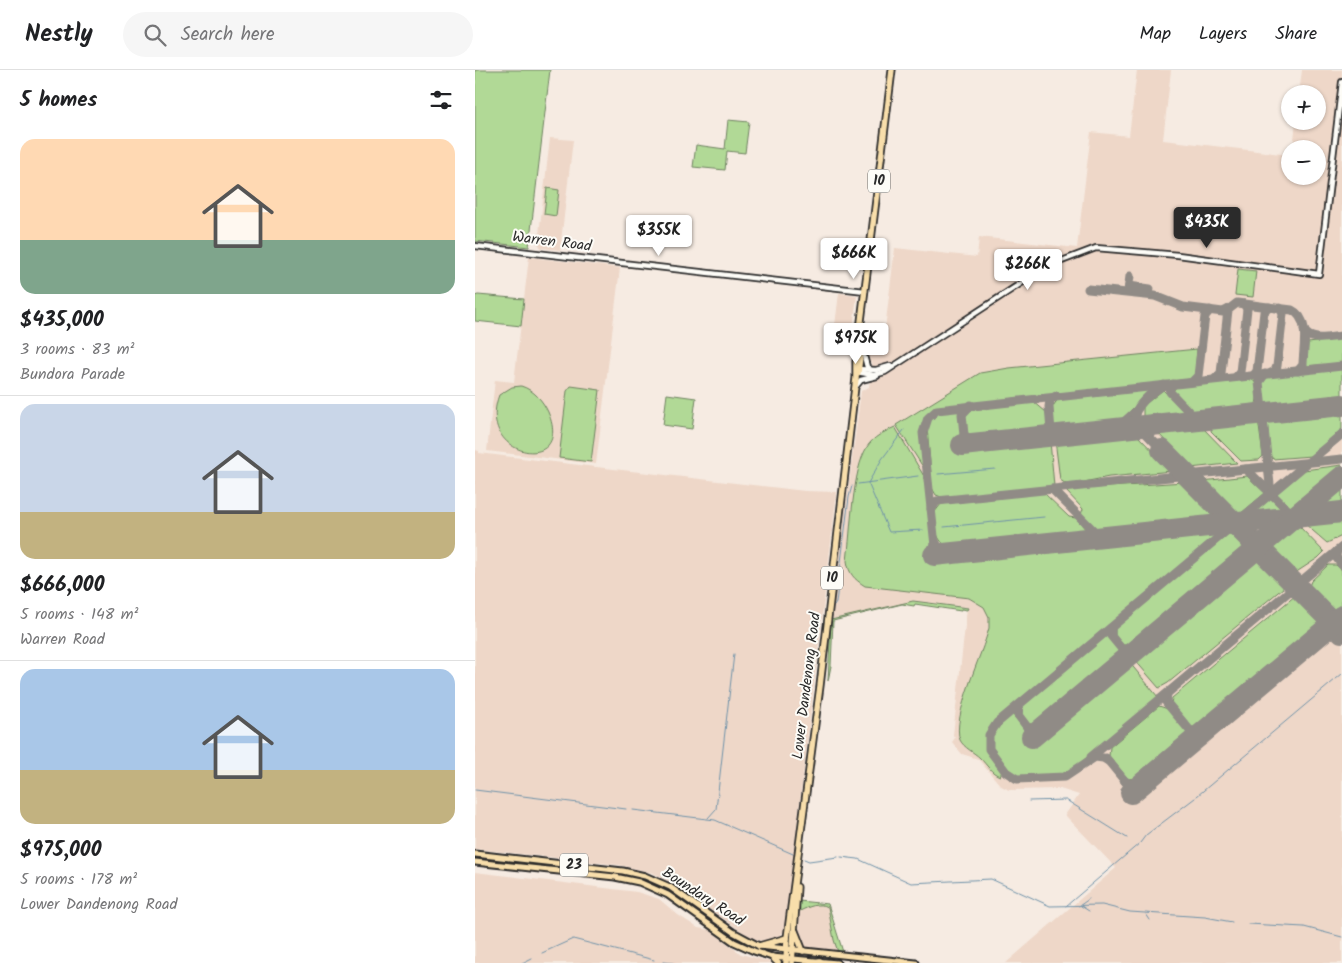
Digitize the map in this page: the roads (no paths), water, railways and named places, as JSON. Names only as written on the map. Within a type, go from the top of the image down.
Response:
[{"type":"highway","name":"Lower Dandenong Road","points":[[789,960],[787,938],[796,877],[892,70]]},
{"type":"highway","name":"Lower Dandenong Road","points":[[857,372],[862,347],[862,323]]},
{"type":"highway","name":"Lower Dandenong Road","points":[[789,950],[797,903],[796,877]]},
{"type":"highway","points":[[794,929],[803,950]]},
{"type":"highway","points":[[759,946],[787,938]]},
{"type":"highway","points":[[772,957],[778,963]]},
{"type":"highway","points":[[812,963],[820,961]]},
{"type":"main road","points":[[855,387],[861,380],[885,372],[1046,267],[1096,248],[1132,250],[1319,274],[1342,82]]},
{"type":"main road","name":"Warren Road","points":[[475,246],[865,291]]},
{"type":"main road","points":[[862,347],[867,367],[871,370]]},
{"type":"main road","points":[[857,372],[896,364]]},
{"type":"main road","points":[[857,372],[874,375],[885,372]]},
{"type":"main road","name":"Boundary Road","points":[[475,854],[617,870],[645,876],[670,887],[733,932],[759,946],[916,963]]},
{"type":"main road","name":"Boundary Road","points":[[475,862],[615,877],[645,884],[668,895],[734,942],[772,957],[837,963]]},
{"type":"waterway","points":[[904,430],[882,459],[868,483],[889,532],[923,530]]},
{"type":"waterway","points":[[938,474],[995,469]]},
{"type":"waterway","points":[[858,484],[918,476]]},
{"type":"waterway","points":[[834,606],[836,603],[852,486]]},
{"type":"waterway","points":[[944,527],[1044,517]]},
{"type":"waterway","points":[[708,818],[716,809],[734,654]]},
{"type":"waterway","points":[[1197,796],[1342,674]]},
{"type":"waterway","points":[[475,790],[626,809]]},
{"type":"waterway","points":[[1066,906],[1140,843],[1146,835],[1195,798]]},
{"type":"waterway","points":[[1029,801],[1066,800],[1127,838]]},
{"type":"waterway","points":[[633,810],[715,820],[793,854]]},
{"type":"waterway","points":[[804,859],[809,861],[838,857]]},
{"type":"waterway","points":[[841,857],[858,859],[911,883],[991,879],[1050,906],[1102,905],[1130,912],[1205,917],[1232,922]]},
{"type":"waterway","points":[[1079,906],[1089,899]]},
{"type":"waterway","points":[[1081,906],[1089,911]]},
{"type":"waterway","points":[[1146,914],[1150,920]]},
{"type":"waterway","points":[[1248,924],[1304,927],[1342,937]]},
{"type":"waterway","points":[[542,953],[573,939],[654,960]]},
{"type":"waterway","points":[[522,963],[532,958]]},
{"type":"waterway","points":[[663,962],[673,963]]}]
